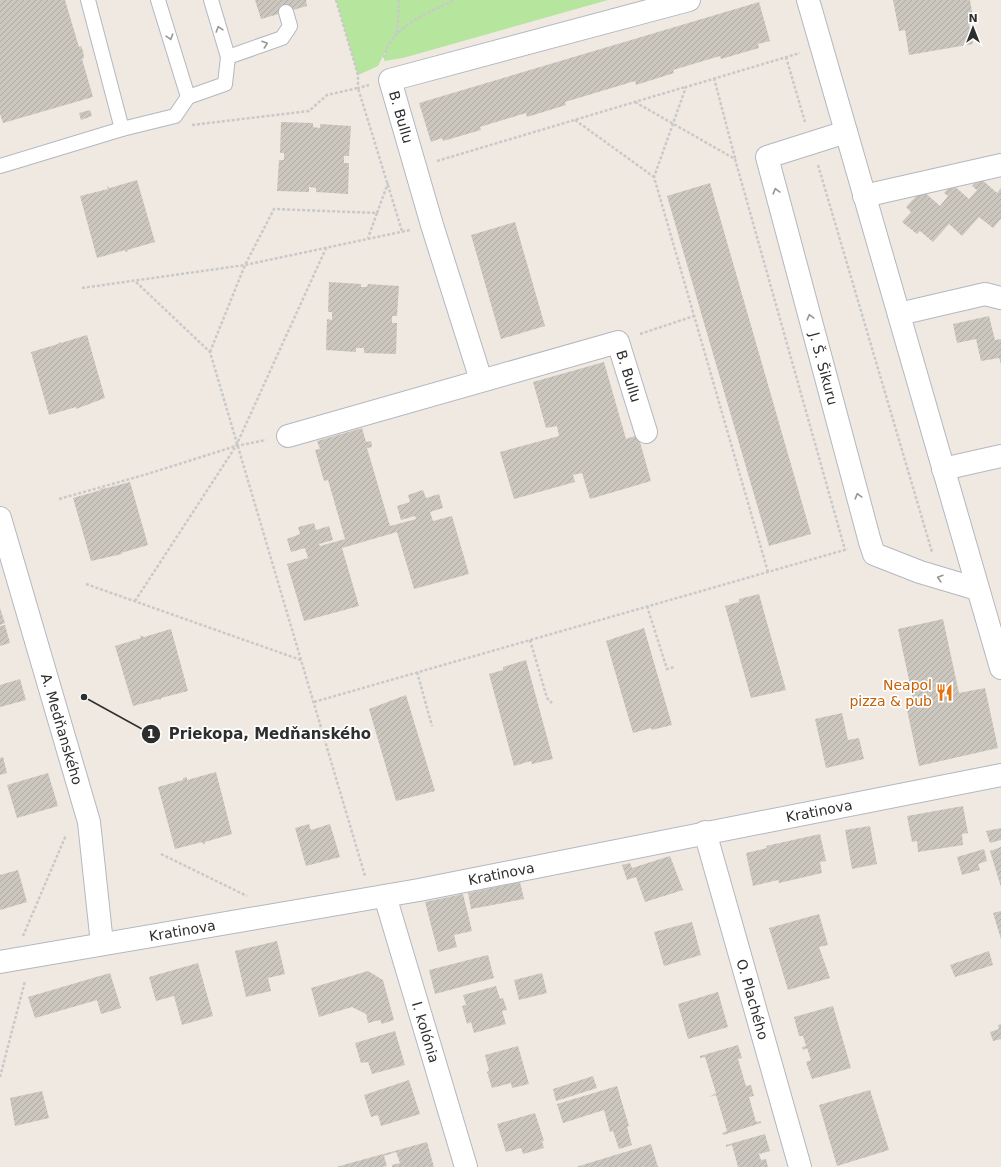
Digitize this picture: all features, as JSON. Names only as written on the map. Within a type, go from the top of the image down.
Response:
[{"type":"street","name":"B. Bullu","points":[[481,380],[432,225],[416,167],[385,81],[689,0]]},
{"type":"street","points":[[808,0],[977,589],[995,626],[1001,668]]},
{"type":"street","name":"J. Š. Šikuru","points":[[846,132],[767,157],[870,542],[874,554],[939,578],[977,589]]},
{"type":"street","points":[[864,196],[1001,165]]},
{"type":"street","points":[[899,314],[985,294],[1001,298]]},
{"type":"street","name":"B. Bullu","points":[[288,436],[618,342],[646,432]]},
{"type":"street","points":[[943,469],[1001,456]]},
{"type":"street","name":"A. Medňanského","points":[[0,518],[89,822],[102,944]]},
{"type":"street","name":"Kratinova","points":[[0,962],[386,896],[705,832],[1001,775]]},
{"type":"street","name":"O. Plachého","points":[[705,832],[800,1167]]},
{"type":"street","name":"I. kolónia","points":[[386,896],[466,1167]]},
{"type":"lane","points":[[88,0],[122,129]]},
{"type":"lane","points":[[158,0],[188,97]]},
{"type":"lane","points":[[0,166],[122,129],[175,116],[188,97],[225,84],[228,57],[210,0]]},
{"type":"lane","points":[[228,57],[282,38],[290,26],[286,12]]},
{"type":"path","points":[[336,0],[358,75],[358,88],[402,231]]},
{"type":"path","points":[[397,33],[399,0]]},
{"type":"path","points":[[175,116],[176,127],[309,111],[327,95],[385,81],[386,50],[397,33],[411,22],[454,0]]},
{"type":"path","points":[[416,167],[821,47]]},
{"type":"path","points":[[786,57],[939,578]]},
{"type":"path","points":[[714,78],[735,159],[845,550]]},
{"type":"path","points":[[686,87],[654,177],[768,572]]},
{"type":"path","points":[[635,102],[673,122],[735,159]]},
{"type":"path","points":[[574,120],[654,177]]},
{"type":"path","points":[[368,238],[388,183]]},
{"type":"path","points":[[210,352],[245,265],[274,209],[377,213]]},
{"type":"path","points":[[82,288],[136,282],[245,265],[327,246],[432,225]]},
{"type":"path","points":[[135,601],[236,446],[327,246]]},
{"type":"path","points":[[136,282],[210,352],[236,446],[367,882]]},
{"type":"path","points":[[614,343],[694,316]]},
{"type":"path","points":[[59,499],[236,446],[288,436]]},
{"type":"path","points":[[314,702],[870,542]]},
{"type":"path","points":[[86,584],[301,660]]},
{"type":"path","points":[[647,606],[667,669],[674,667]]},
{"type":"path","points":[[530,640],[547,698],[552,703]]},
{"type":"path","points":[[417,672],[432,726]]},
{"type":"path","points":[[22,940],[68,830]]},
{"type":"path","points":[[161,854],[251,899]]},
{"type":"path","points":[[0,1077],[25,980]]},
{"type":"green space","points":[[336,0],[608,0],[403,58],[384,61],[385,52],[378,66],[358,75]]},
{"type":"building","points":[[0,0],[65,0],[79,47],[81,46],[83,51],[84,58],[82,59],[93,97],[3,123],[0,114]]},
{"type":"building","points":[[255,0],[306,0],[307,6],[261,19]]},
{"type":"building","points":[[893,0],[970,0],[973,18],[968,19],[973,44],[909,55],[905,30],[899,31]]},
{"type":"building","points":[[759,2],[770,41],[758,44],[759,48],[721,59],[720,56],[673,70],[674,73],[636,85],[635,81],[565,102],[566,105],[527,117],[526,113],[480,127],[481,130],[443,141],[442,138],[431,142],[419,103]]},
{"type":"building","points":[[90,110],[92,116],[81,120],[79,113]]},
{"type":"building","points":[[281,122],[313,123],[313,127],[320,128],[320,124],[351,126],[349,156],[344,156],[344,163],[349,163],[348,194],[316,192],[316,188],[309,187],[309,192],[277,191],[279,160],[284,160],[284,153],[280,153]]},
{"type":"building","points":[[980,178],[997,193],[1001,188],[1001,219],[993,228],[979,217],[962,236],[949,224],[933,242],[920,231],[917,234],[902,222],[911,212],[906,207],[922,190],[940,206],[948,196],[944,193],[952,184],[969,199],[977,190],[972,186]]},
{"type":"building","points":[[137,180],[155,242],[127,250],[128,251],[125,252],[125,250],[97,258],[80,196],[108,189],[107,186],[110,188]]},
{"type":"building","points":[[710,183],[811,534],[769,546],[667,196]]},
{"type":"building","points":[[515,222],[545,326],[501,339],[471,235]]},
{"type":"building","points":[[329,282],[361,284],[361,287],[367,287],[368,284],[399,286],[397,316],[392,316],[392,323],[397,323],[396,354],[364,353],[364,348],[356,348],[356,352],[326,350],[327,319],[332,320],[332,312],[328,312]]},
{"type":"building","points":[[989,316],[995,340],[1001,339],[1001,364],[999,358],[981,361],[976,339],[957,343],[953,324]]},
{"type":"building","points":[[87,335],[105,398],[76,409],[76,407],[49,415],[31,352]]},
{"type":"building","points":[[604,362],[626,439],[638,435],[651,481],[590,499],[582,473],[573,475],[575,482],[514,499],[500,452],[559,436],[557,426],[546,428],[533,382]]},
{"type":"building","points":[[362,428],[366,442],[371,441],[372,447],[367,448],[390,526],[416,519],[415,516],[401,520],[397,506],[410,502],[408,495],[423,490],[426,498],[439,494],[443,508],[430,512],[433,521],[452,516],[469,574],[414,589],[397,532],[342,548],[359,606],[304,621],[287,564],[308,558],[305,548],[291,552],[287,539],[300,534],[298,527],[314,523],[316,530],[329,526],[333,540],[319,544],[320,546],[345,539],[328,480],[324,481],[315,450],[320,449],[317,441]]},
{"type":"building","points":[[130,482],[148,545],[121,553],[122,554],[91,561],[73,498],[101,490],[100,489],[103,488]]},
{"type":"building","points":[[759,594],[786,690],[751,698],[725,606],[739,602],[739,599]]},
{"type":"building","points":[[0,608],[5,623],[0,625]]},
{"type":"building","points":[[943,619],[959,693],[985,688],[998,748],[919,766],[906,705],[914,703],[898,629]]},
{"type":"building","points":[[5,625],[10,643],[0,646],[0,626]]},
{"type":"building","points":[[644,628],[672,725],[652,730],[651,728],[633,733],[606,641]]},
{"type":"building","points":[[171,629],[188,691],[161,698],[161,700],[159,699],[133,706],[115,646],[141,638],[140,635],[144,637]]},
{"type":"building","points":[[526,660],[553,759],[532,764],[531,761],[514,766],[489,674],[503,670],[503,667]]},
{"type":"building","points":[[20,679],[26,700],[0,707],[0,685]]},
{"type":"building","points":[[406,695],[435,791],[396,801],[369,709]]},
{"type":"building","points":[[842,713],[848,740],[859,738],[864,759],[826,768],[815,719]]},
{"type":"building","points":[[3,757],[7,773],[0,775],[0,758]]},
{"type":"building","points":[[216,772],[232,834],[205,842],[205,844],[202,842],[175,849],[158,787],[183,780],[183,778],[187,777],[187,780]]},
{"type":"building","points":[[48,773],[58,806],[17,818],[7,785]]},
{"type":"building","points":[[963,806],[968,833],[962,834],[963,845],[918,852],[917,841],[912,842],[907,816]]},
{"type":"building","points":[[309,824],[311,830],[330,824],[340,857],[306,866],[295,828]]},
{"type":"building","points":[[870,826],[877,864],[852,869],[845,830]]},
{"type":"building","points":[[1001,828],[1001,840],[990,843],[986,831]]},
{"type":"building","points":[[820,834],[826,861],[820,862],[822,873],[779,883],[778,880],[753,886],[746,853],[767,848],[766,846]]},
{"type":"building","points":[[1001,847],[1001,887],[990,851]]},
{"type":"building","points":[[984,849],[987,861],[978,864],[980,870],[962,875],[957,857]]},
{"type":"building","points":[[670,856],[683,890],[645,902],[636,877],[627,880],[622,865],[630,863],[632,868]]},
{"type":"building","points":[[18,870],[27,902],[0,910],[0,875]]},
{"type":"building","points":[[520,882],[524,899],[471,909],[468,893]]},
{"type":"building","points":[[463,894],[472,931],[454,935],[457,947],[438,952],[425,902]]},
{"type":"building","points":[[1001,911],[1001,939],[993,913]]},
{"type":"building","points":[[819,914],[828,945],[819,947],[830,978],[788,990],[769,928]]},
{"type":"building","points":[[692,922],[701,955],[664,966],[654,932]]},
{"type":"building","points":[[277,941],[285,974],[268,978],[271,991],[246,997],[235,951]]},
{"type":"building","points":[[989,951],[993,965],[955,977],[950,965]]},
{"type":"building","points":[[488,955],[494,978],[435,994],[429,970]]},
{"type":"building","points":[[198,963],[213,1016],[182,1025],[174,996],[156,1001],[149,977]]},
{"type":"building","points":[[368,971],[383,980],[394,1020],[382,1024],[380,1020],[368,1023],[366,1014],[352,1007],[319,1017],[311,988]]},
{"type":"building","points":[[110,973],[121,1008],[101,1014],[97,1000],[35,1018],[28,997]]},
{"type":"building","points":[[542,973],[547,993],[519,1000],[514,980]]},
{"type":"building","points":[[496,986],[500,999],[503,998],[507,1010],[502,1011],[506,1024],[474,1033],[471,1022],[467,1024],[462,1006],[466,1005],[463,995]]},
{"type":"building","points":[[718,992],[728,1027],[688,1039],[678,1004]]},
{"type":"building","points":[[833,1006],[851,1068],[812,1079],[806,1062],[811,1060],[807,1048],[803,1050],[802,1047],[806,1046],[803,1036],[799,1036],[794,1017]]},
{"type":"building","points":[[1001,1024],[1001,1039],[993,1041],[990,1032],[999,1029],[998,1025]]},
{"type":"building","points":[[395,1031],[405,1065],[372,1074],[368,1062],[361,1063],[355,1043]]},
{"type":"building","points":[[738,1045],[742,1058],[738,1059],[746,1086],[751,1085],[754,1096],[749,1097],[756,1122],[761,1121],[761,1123],[723,1135],[722,1133],[727,1131],[716,1095],[709,1097],[716,1093],[705,1057],[700,1058],[700,1056]]},
{"type":"building","points":[[518,1046],[529,1084],[512,1088],[511,1083],[492,1088],[487,1072],[489,1071],[485,1055]]},
{"type":"building","points":[[593,1076],[597,1088],[556,1101],[553,1089]]},
{"type":"building","points":[[409,1080],[420,1114],[381,1126],[378,1115],[371,1117],[364,1095]]},
{"type":"building","points":[[617,1086],[629,1126],[627,1127],[632,1145],[619,1149],[613,1131],[610,1132],[604,1110],[563,1123],[557,1104]]},
{"type":"building","points":[[870,1090],[889,1150],[837,1166],[819,1105]]},
{"type":"building","points":[[42,1091],[49,1118],[15,1126],[10,1098]]},
{"type":"building","points":[[535,1113],[544,1141],[542,1141],[544,1148],[523,1154],[521,1148],[506,1152],[497,1124]]},
{"type":"building","points":[[765,1134],[770,1151],[759,1154],[761,1160],[766,1159],[768,1167],[738,1167],[732,1145],[726,1147],[726,1145]]},
{"type":"building","points":[[427,1142],[434,1167],[392,1167],[392,1165],[400,1163],[396,1152],[384,1156],[387,1166],[383,1167],[336,1167]]},
{"type":"building","points":[[651,1144],[658,1167],[576,1167]]},
{"type":"place","name":"Neapol pizza & pub","points":[[945,693]]},
{"type":"place","name":"Priekopa, Medňanského","points":[[84,697]]}]
